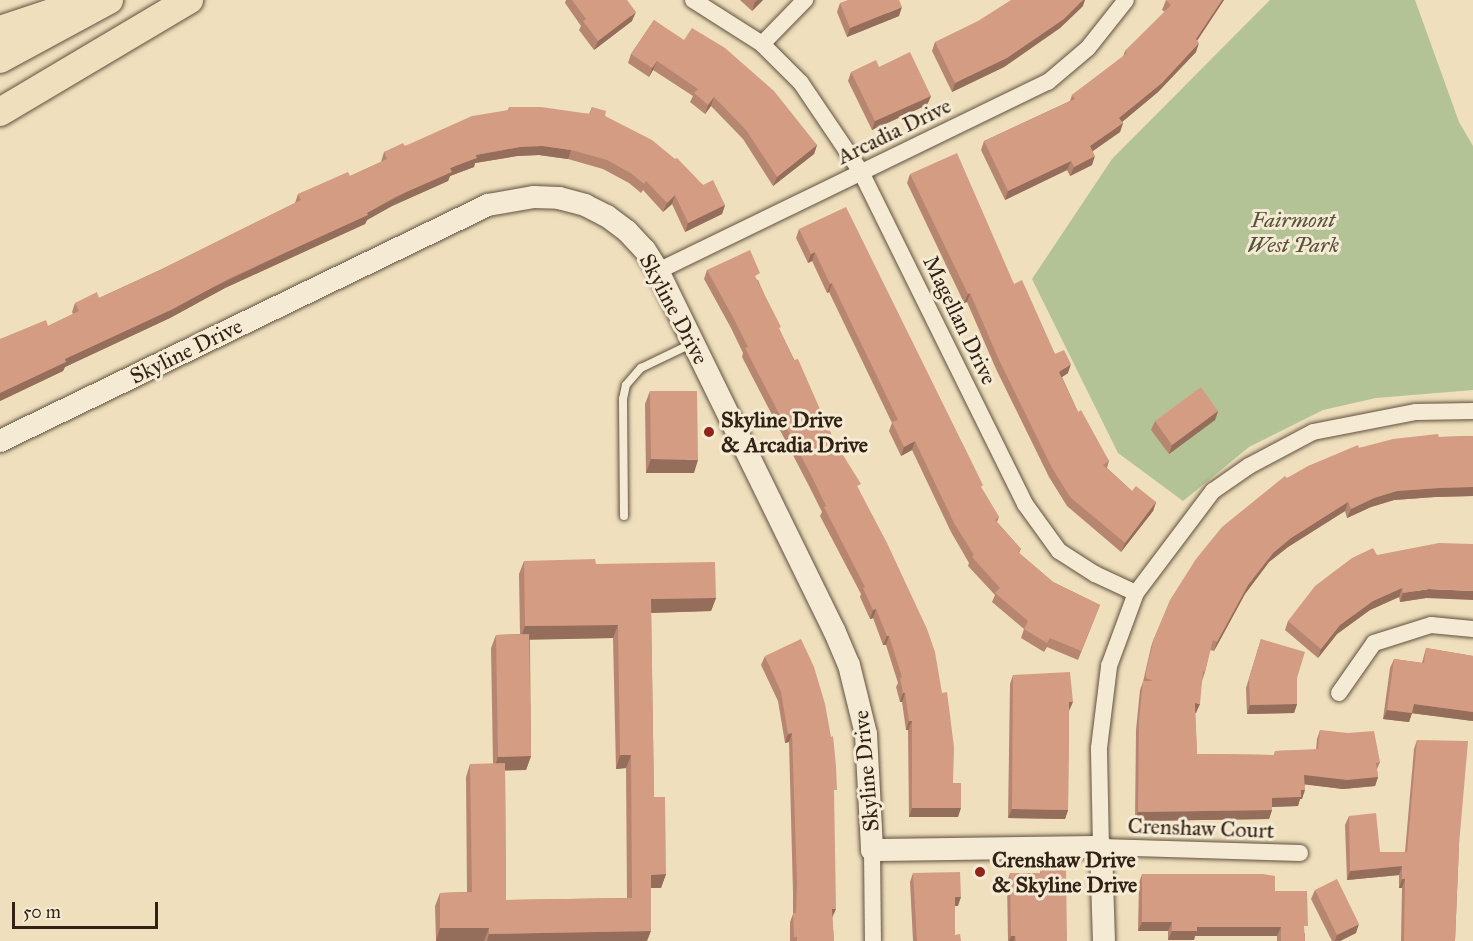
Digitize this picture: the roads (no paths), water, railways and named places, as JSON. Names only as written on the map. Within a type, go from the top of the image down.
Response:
[{"type":"highway","points":[[0,30],[91,0]]},
{"type":"highway","points":[[0,59],[109,0]]},
{"type":"highway","points":[[0,112],[189,0]]},
{"type":"street","name":"Magellan Drive","points":[[693,0],[762,44],[801,83],[861,172],[1025,504],[1059,550],[1095,573],[1136,593]]},
{"type":"street","points":[[762,44],[805,0]]},
{"type":"street","name":"Arcadia Drive","points":[[658,272],[1048,82],[1088,48],[1126,0]]},
{"type":"street","name":"Skyline Drive","points":[[0,441],[488,205],[534,196],[559,198],[585,205],[627,231],[645,250],[658,272],[849,664],[866,734],[872,850],[873,941]]},
{"type":"street","points":[[1104,941],[1100,748],[1109,666],[1136,593],[1213,491],[1249,466],[1313,432],[1416,412],[1473,411]]},
{"type":"street","points":[[1339,693],[1374,643],[1431,625],[1473,629]]},
{"type":"street","points":[[872,850],[1101,847]]},
{"type":"street","name":"Crenshaw Court","points":[[1101,847],[1300,853]]},
{"type":"lane","points":[[624,516],[623,399],[626,385],[641,368],[693,343]]},
{"type":"place","name":"Skyline Drive & Arcadia Drive","points":[[709,432]]},
{"type":"place","name":"Crenshaw Drive & Skyline Drive","points":[[980,872]]},
{"type":"park label","name":"Fairmont West Park","points":[[1293,232]]}]
